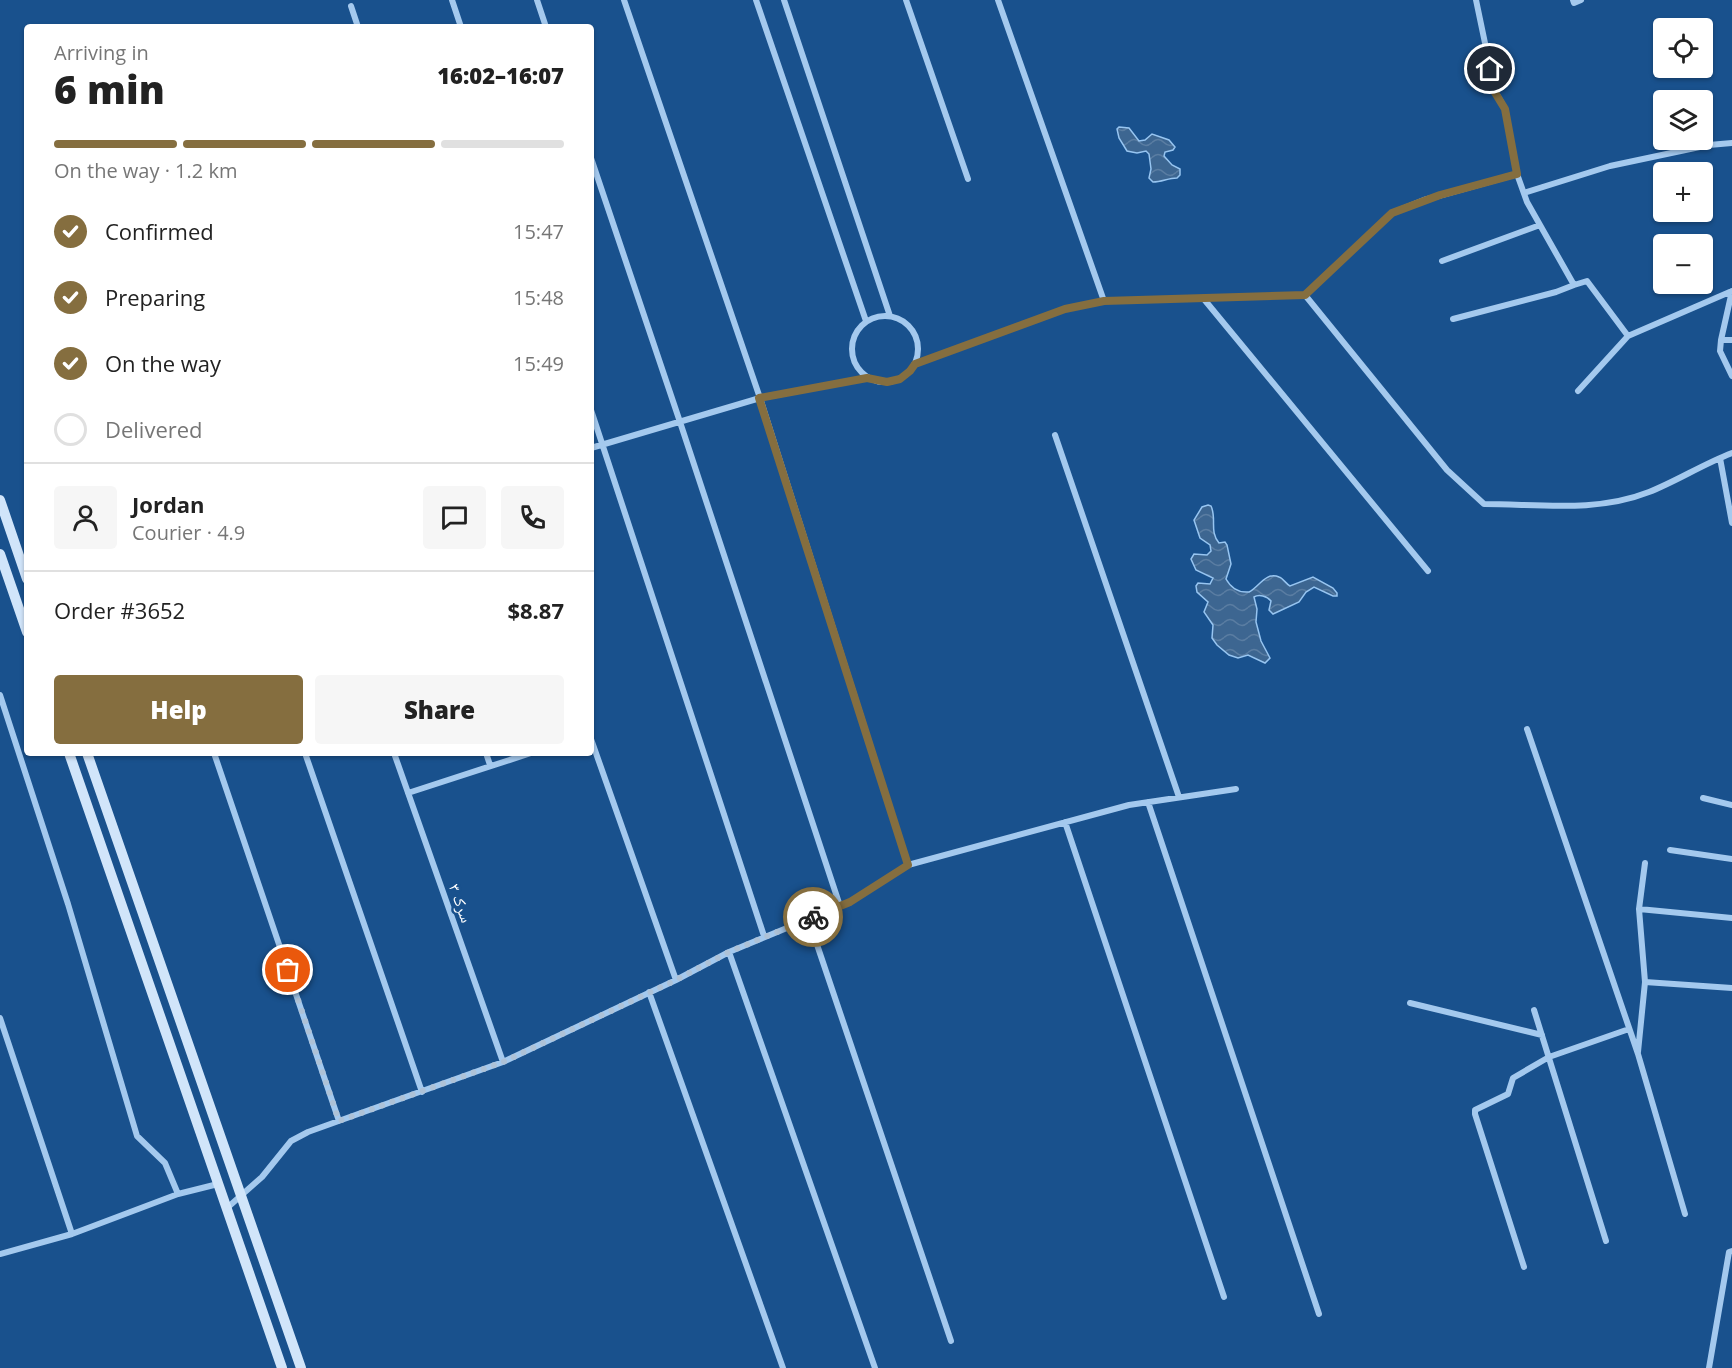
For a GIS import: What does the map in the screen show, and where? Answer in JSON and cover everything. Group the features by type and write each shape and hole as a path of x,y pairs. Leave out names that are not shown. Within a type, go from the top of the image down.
{"main road":[{"path":"0,500 24,570"},
{"path":"0,554 24,623"},
{"path":"70,756 282,1368"},
{"path":"88,756 301,1368"}],"street":[{"path":"452,0 460,24"},
{"path":"537,0 545,24"},
{"path":"624,0 759,398 908,865"},
{"path":"756,0 866,321"},
{"path":"784,0 890,316"},
{"path":"906,0 968,179"},
{"path":"998,0 1104,301"},
{"path":"1476,0 1494,91 1505,109 1517,174 1540,225 1574,285"},
{"path":"1573,0 1574,3 1581,0"},
{"path":"351,6 357,24"},
{"path":"1524,193 1610,166 1709,145 1732,143"},
{"path":"594,167 840,906"},
{"path":"915,364 1065,309 1104,301 1305,295 1392,213 1464,188 1517,174"},
{"path":"1442,261 1540,225"},
{"path":"1452,319 1556,292 1587,281 1628,336"},
{"path":"1578,392 1628,336 1732,290 1720,351 1732,376"},
{"path":"1305,295 1447,470 1484,504 1588,505 1622,500 1648,493 1732,453"},
{"path":"1203,298 1428,571"},
{"path":"594,447 759,398 867,378 887,382 900,379 915,364 919,347 908,323 896,316 883,315 870,318 860,326 853,337 851,350 855,363 867,378"},
{"path":"1721,340 1732,340"},
{"path":"594,418 764,936"},
{"path":"1055,435 1179,797"},
{"path":"1720,458 1732,523"},
{"path":"0,695 64,893 137,1136 165,1163 178,1194"},
{"path":"1527,729 1638,1054 1685,1214"},
{"path":"594,747 676,980"},
{"path":"215,756 339,1121"},
{"path":"306,756 422,1092"},
{"name":"سرک ۳","path":"395,756 503,1062"},
{"path":"487,756 490,765"},
{"path":"408,793 521,756"},
{"path":"227,1208 262,1177 291,1141 308,1132 503,1062 676,980 729,952 850,902 908,865 1129,805 1236,789"},
{"path":"1704,798 1732,805"},
{"path":"1148,802 1319,1314"},
{"path":"1065,822 1224,1297"},
{"path":"1670,850 1732,859"},
{"path":"1638,1054 1646,982 1639,909 1645,863"},
{"path":"1639,909 1732,918"},
{"path":"808,918 951,1341"},
{"path":"729,952 875,1368"},
{"path":"1646,982 1732,988"},
{"path":"649,992 783,1368"},
{"path":"1410,1003 1542,1035"},
{"path":"1534,1010 1606,1241"},
{"path":"0,1018 72,1234"},
{"path":"1524,1267 1475,1114 1478,1107 1508,1094 1513,1078 1549,1057 1629,1029"},
{"path":"0,1254 72,1234 178,1194 219,1184"},
{"path":"1709,1368 1729,1252 1732,1251"}],"water":[{"path":"1119,127 1129,128 1139,141 1145,140 1152,134 1169,140 1175,147 1165,152 1164,156 1172,165 1180,169 1180,175 1177,178 1153,182 1149,178 1151,169 1149,154 1146,151 1137,153 1127,151 1119,138 1117,129"},
{"path":"1208,505 1213,511 1214,534 1219,543 1225,542 1227,545 1231,564 1226,579 1235,589 1249,592 1270,576 1280,578 1290,586 1313,577 1333,588 1337,593 1337,596 1333,596 1314,587 1306,592 1299,602 1273,614 1269,610 1271,601 1269,599 1261,596 1254,597 1257,609 1256,622 1261,641 1270,658 1265,663 1248,655 1238,658 1229,655 1212,638 1213,625 1204,612 1208,602 1197,592 1196,586 1198,583 1210,584 1213,578 1196,570 1191,559 1194,554 1207,555 1211,551 1210,545 1200,538 1194,520 1202,507"}],"way so far":[{"path":"288,970 339,1121 503,1062 676,980 729,952 813,917"}],"route":[{"path":"813,917 850,902 908,865 759,398 867,378 887,382 900,379 915,364 1065,309 1104,301 1305,295 1392,213 1440,195 1517,174 1505,109 1494,91 1490,69"}]}
